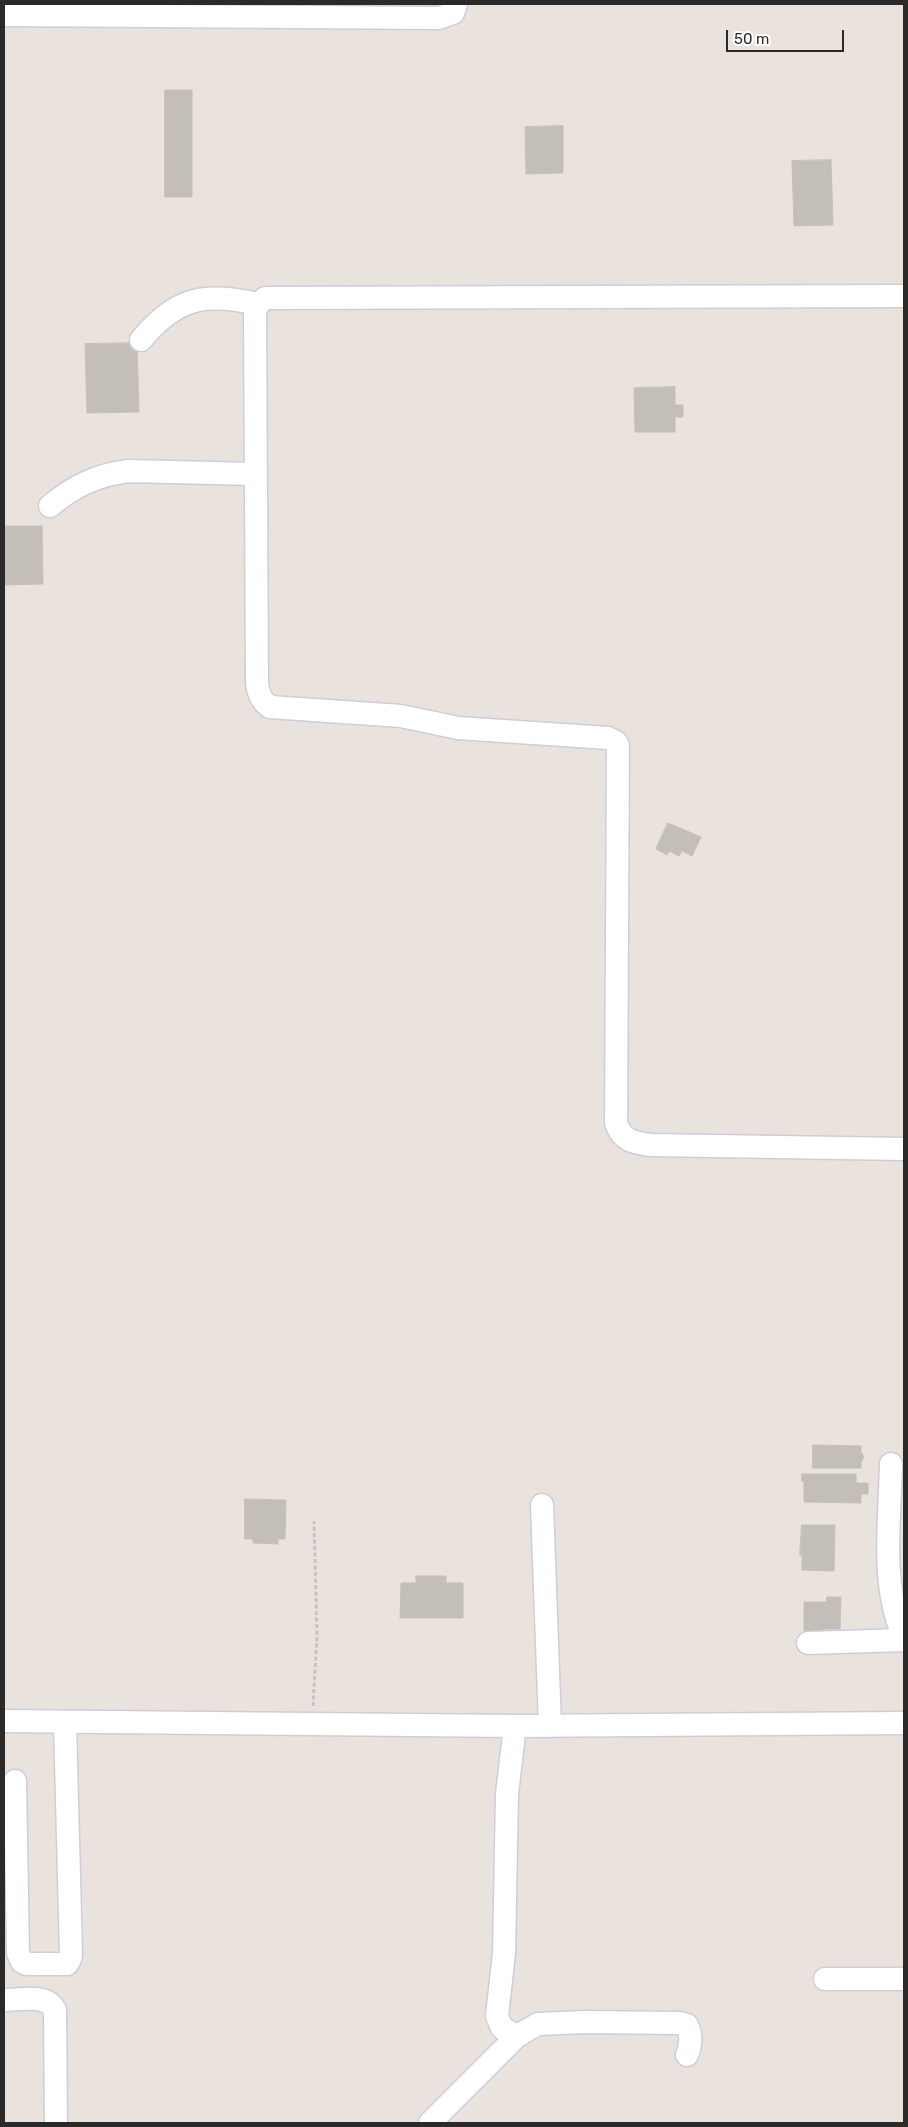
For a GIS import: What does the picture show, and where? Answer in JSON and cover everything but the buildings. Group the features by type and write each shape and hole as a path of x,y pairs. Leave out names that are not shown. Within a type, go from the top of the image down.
{"street":[{"path":"4,15 79,10 439,18 453,13 456,4"},
{"path":"904,296 271,297 262,300 255,312 258,682 260,695 266,704 270,707 401,716 458,728 608,738 616,742 618,748 616,1123 623,1137 634,1143 651,1145 904,1149"},
{"path":"141,340 156,321 176,308 189,303 220,298 258,304"},
{"path":"50,506 64,494 83,483 110,473 128,471 255,474"},
{"path":"808,1643 904,1638 897,1622 891,1580 891,1464"},
{"path":"542,1505 550,1726"},
{"path":"4,1721 514,1726 904,1723"},
{"path":"15,1781 18,1953 22,1962 26,1964 67,1964 71,1955 65,1722"},
{"path":"514,1726 507,1794 504,1954 497,2016 502,2028 517,2036"},
{"path":"825,1979 904,1979"},
{"path":"4,2000 43,1999 52,2005 55,2010 56,2123"},
{"path":"430,2123 517,2036 528,2028 548,2022 680,2023 687,2025 689,2029 691,2041 687,2055"}],"path":[{"path":"311,1724 317,1636 314,1522"}]}
